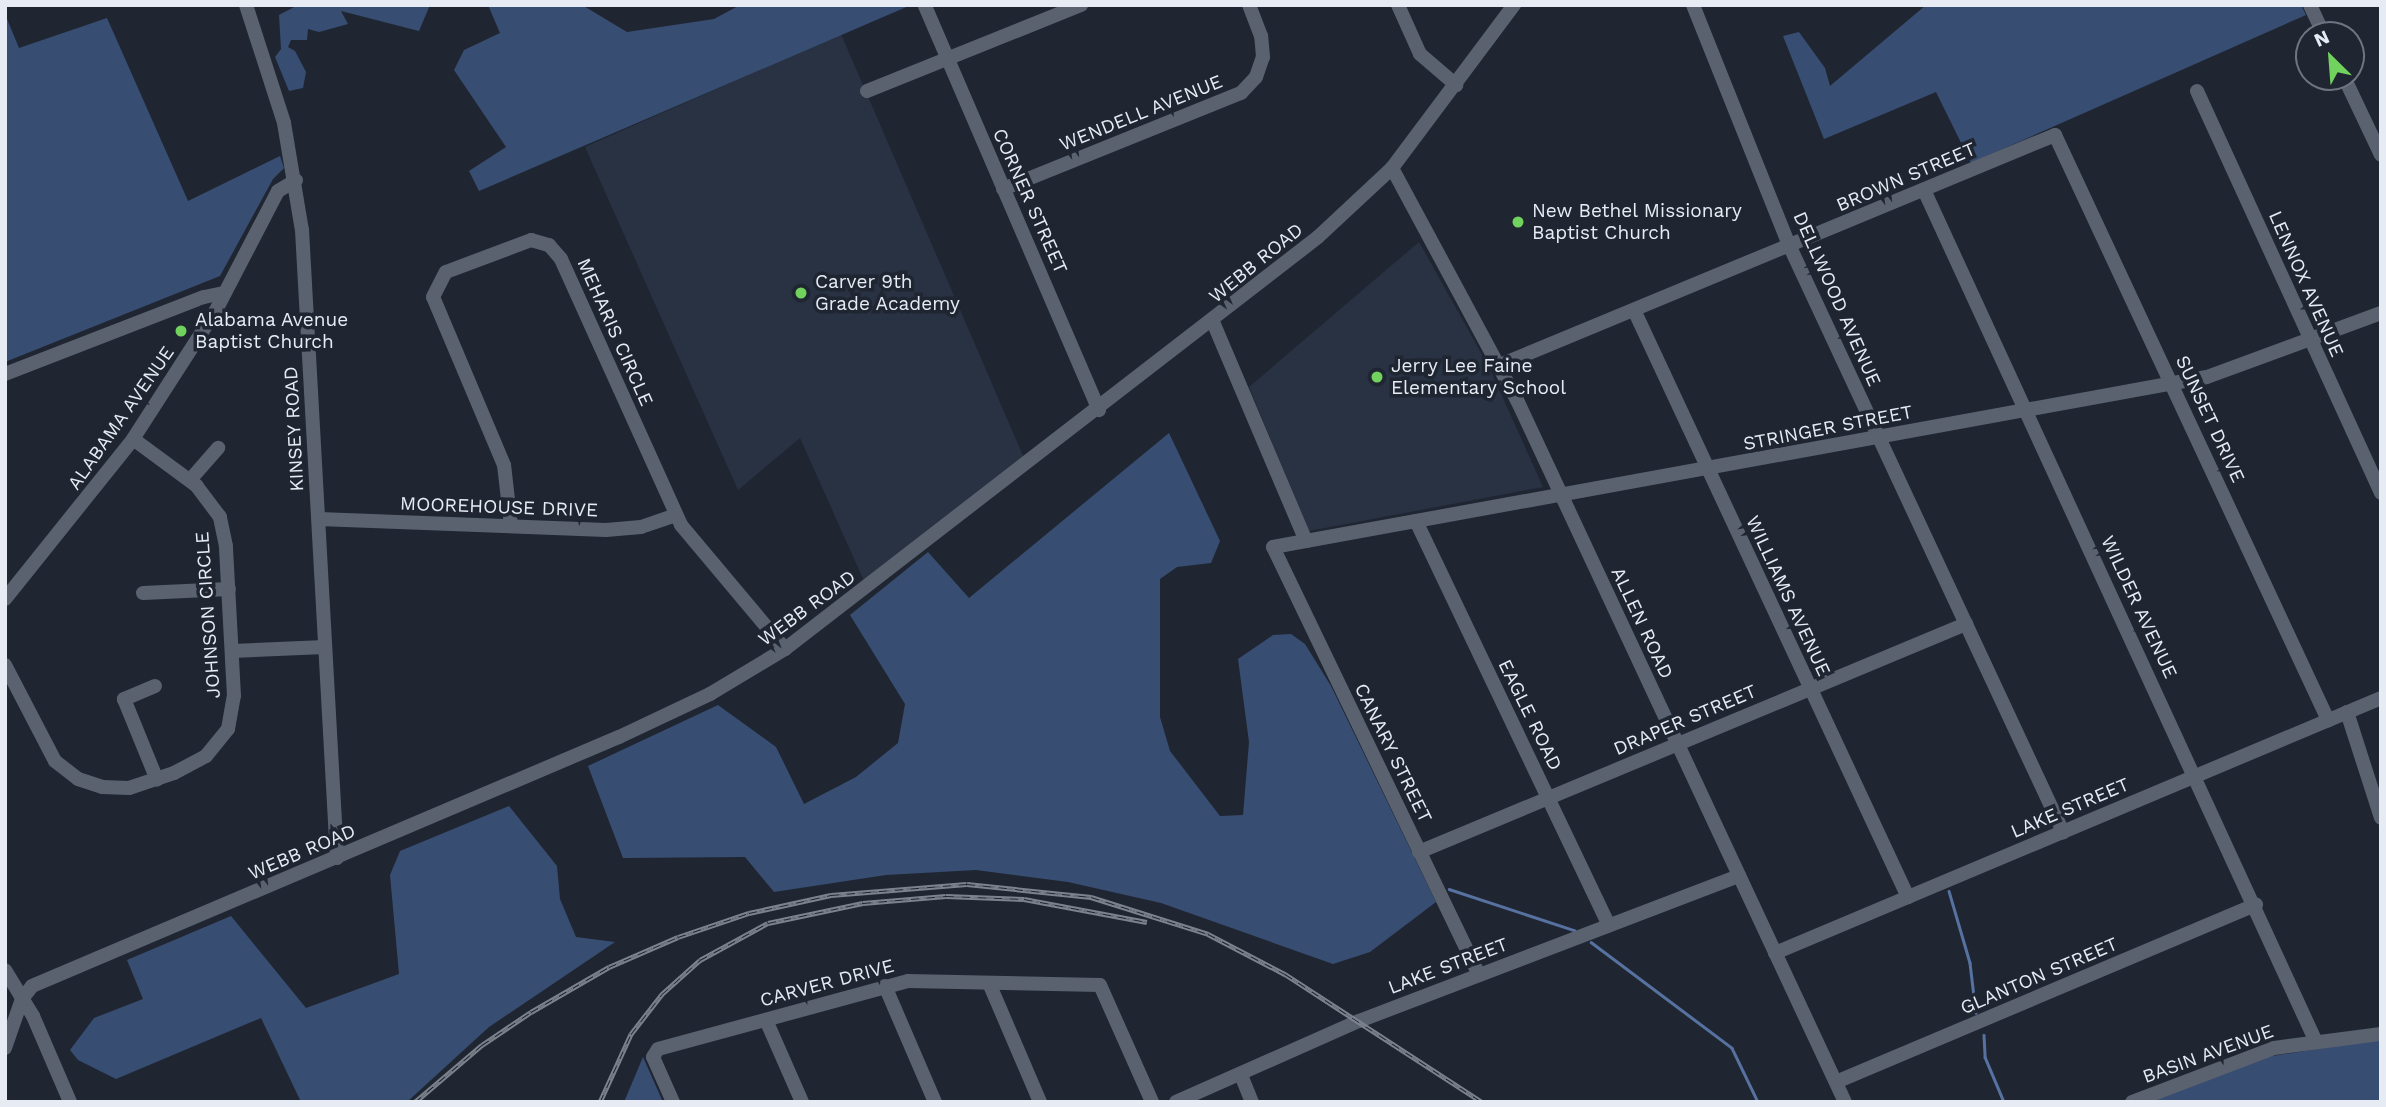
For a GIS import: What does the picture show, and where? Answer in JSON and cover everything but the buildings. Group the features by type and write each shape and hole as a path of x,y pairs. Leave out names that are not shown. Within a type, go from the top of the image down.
{"street":[{"name":"KINSEY ROAD","path":"246,5 273,82 296,180 304,253 337,858"},
{"path":"867,91 1081,5"},
{"name":"WENDELL AVENUE","path":"1003,189 1241,93 1256,77 1263,57 1261,36 1249,5"},
{"path":"1398,5 1420,54 1456,85"},
{"name":"WEBB ROAD","path":"22,999 32,986 670,714 785,649 1099,411 1318,237 1392,168 1514,5"},
{"name":"DELLWOOD AVENUE","path":"1693,5 1790,247 2063,832"},
{"path":"2310,5 2317,21"},
{"name":"CORNER STREET","path":"925,6 1099,411"},
{"name":"LENNOX AVENUE","path":"2197,91 2381,493"},
{"path":"2351,91 2381,155"},
{"name":"BROWN STREET","path":"1500,365 2055,135"},
{"name":"SUNSET DRIVE","path":"2055,135 2328,720"},
{"name":"ALLEN ROAD","path":"1392,168 1500,365 1845,1102"},
{"name":"ALABAMA AVENUE","path":"5,599 133,439 225,293 278,191 296,180"},
{"name":"WILDER AVENUE","path":"1924,191 2256,905 2316,1042"},
{"name":"MEHARIS CIRCLE","path":"511,526 504,465 433,297 446,272 526,240 543,242 561,259 675,515 785,649"},
{"path":"5,374 204,297 225,293"},
{"name":"WILLIAMS AVENUE","path":"1634,310 1908,897"},
{"name":"STRINGER STREET","path":"1273,547 1708,470 2225,373 2381,313"},
{"path":"1213,322 1306,541"},
{"name":"JOHNSON CIRCLE","path":"5,665 46,748 65,770 89,783 116,789 157,780 193,764 223,738 233,708 229,589 220,517 190,480 133,439"},
{"path":"190,480 218,449"},
{"name":"MOOREHOUSE DRIVE","path":"318,519 625,529 675,515"},
{"name":"EAGLE ROAD","path":"1416,521 1609,925"},
{"name":"CANARY STREET","path":"1273,547 1479,975"},
{"path":"144,593 229,589"},
{"name":"DRAPER STREET","path":"1419,852 1966,624"},
{"path":"232,651 325,647"},
{"path":"155,686 124,699 157,780"},
{"name":"LAKE STREET","path":"1775,953 2381,698"},
{"path":"2347,712 2381,818"},
{"name":"LAKE STREET","path":"1176,1102 1241,1076 1359,1021 1739,876"},
{"name":"GLANTON STREET","path":"1836,1082 2256,905"},
{"path":"5,970 22,999 70,1102"},
{"name":"CARVER DRIVE","path":"673,1102 654,1054 908,981 1100,985 1152,1102"},
{"path":"989,983 1040,1102"},
{"path":"885,986 935,1102"},
{"path":"5,1048 22,999"},
{"path":"766,1020 802,1102"},
{"name":"BASIN AVENUE","path":"2132,1102 2258,1054 2316,1042 2381,1034"},
{"path":"1241,1076 1252,1102"}],"shaded area":[{"path":"298,5 430,5 419,31 341,11 348,24 319,32 308,29 307,40 291,40 288,47 295,51 306,72 303,88 289,91 275,57 281,49 279,15"},
{"path":"488,5 582,5 627,32 714,19 740,5 911,5 479,191 469,171 506,147 454,70 464,50 500,33"},
{"path":"1926,5 2301,5 2306,15 1971,163 1936,92 1824,139 1783,36 1799,32 1825,68 1830,86"},
{"path":"5,14 19,48 107,18 188,201 280,156 284,168 273,179 220,276 5,362"},
{"name":"Carver 9th Grade Academy","path":"841,34 1024,458 864,581 800,438 738,490 585,147"},
{"name":"Jerry Lee Faine Elementary School","path":"1419,242 1489,367 1543,487 1309,531 1249,387"},
{"path":"1169,433 1220,541 1211,563 1177,567 1160,579 1160,717 1170,751 1220,816 1243,815 1249,742 1238,659 1273,635 1291,634 1305,644 1331,686 1436,902 1370,952 1333,964 1161,903 1068,882 976,870 886,875 774,892 745,857 623,858 588,766 718,705 776,747 804,804 856,777 898,743 905,704 850,615 928,552 969,598"},
{"path":"509,806 557,866 560,899 576,937 615,942 489,1027 407,1102 301,1102 261,1018 116,1079 78,1060 70,1050 94,1018 143,999 127,960 231,916 306,1008 399,974 390,875 400,851"},
{"path":"2381,1039 2381,1102 2139,1102 2260,1058"},
{"path":"643,1057 663,1102 624,1102"}],"waterway":[{"path":"1449,889 1574,930"},
{"path":"1949,891 1970,963 1976,1013"},
{"path":"1591,942 1732,1048 1758,1102"},
{"path":"1984,1035 1985,1057 2004,1102"}],"railway":[{"path":"415,1102 482,1045 531,1012 609,967 678,937 749,913 831,895 967,884 1091,897 1208,934 1285,974 1482,1102"},
{"path":"600,1102 631,1034 662,994 700,960 768,923 863,903 946,896 1024,899 1147,922"}],"place":[{"name":"New Bethel Missionary Baptist Church","path":"1518,222"},
{"name":"Carver 9th Grade Academy","path":"801,293"},
{"name":"Alabama Avenue Baptist Church","path":"181,331"},
{"name":"Jerry Lee Faine Elementary School","path":"1377,377"}]}
